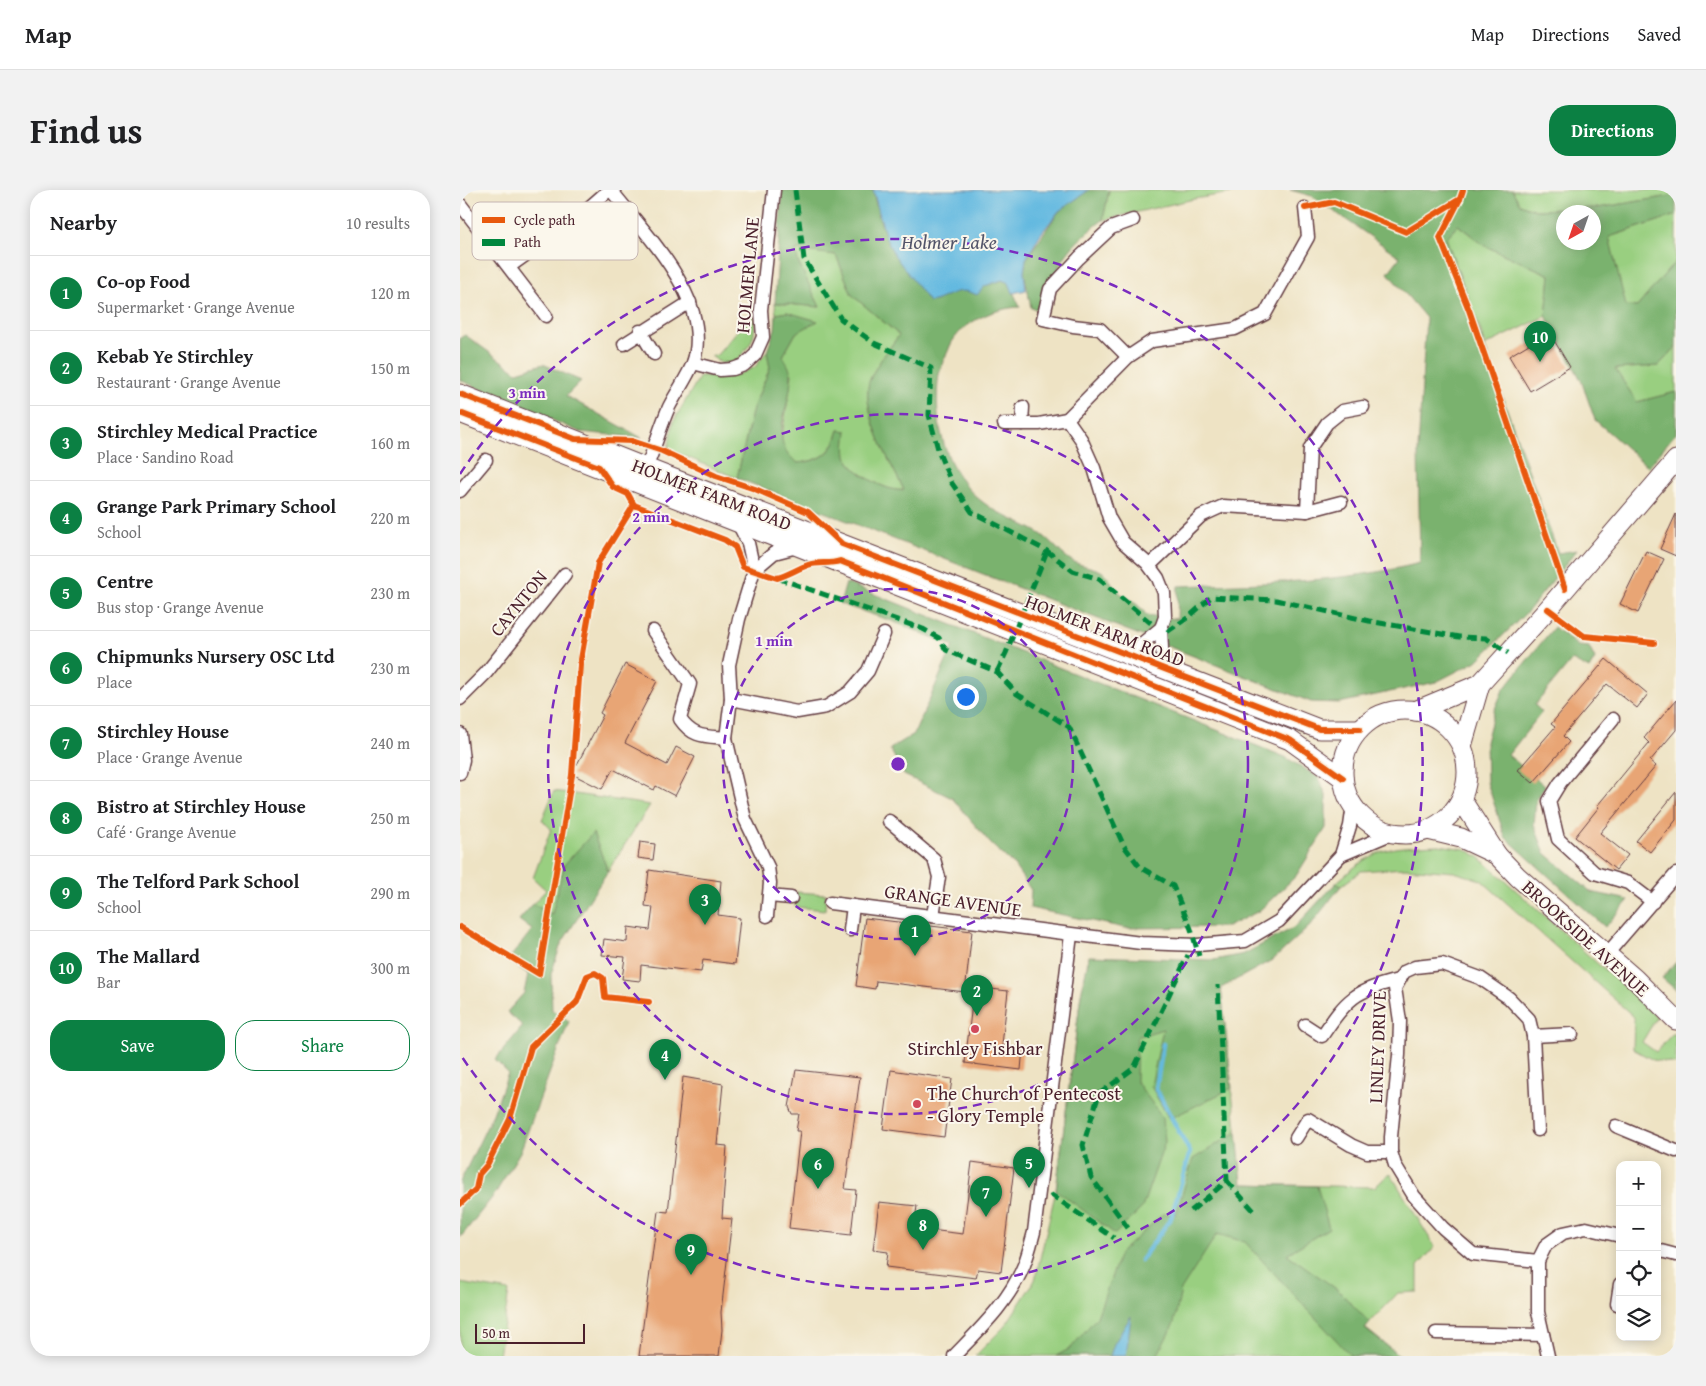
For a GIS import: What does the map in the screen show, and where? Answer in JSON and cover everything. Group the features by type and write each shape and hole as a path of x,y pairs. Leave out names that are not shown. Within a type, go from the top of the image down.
{"street":[{"path":"596,202 610,190 619,202"},
{"name":"HOLMER LANE","path":"692,363 720,370 733,369 744,365 755,355 763,337 761,310 774,190"},
{"path":"460,204 472,219"},
{"path":"1004,424 1067,419 1128,357 1152,341 1235,329 1265,314 1308,237 1305,208"},
{"path":"1128,357 1100,328 1073,326 1043,318 1050,290 1111,228 1133,220"},
{"path":"638,226 671,268 690,302 696,321 692,363 668,409 646,468"},
{"path":"504,260 546,316"},
{"path":"509,267 519,260"},
{"path":"624,344 640,331 690,302"},
{"path":"640,331 654,354"},
{"name":"HOLMER FARM ROAD","path":"460,394 1319,729 1360,729"},
{"path":"1022,424 1023,407"},
{"path":"1307,510 1310,448 1327,423 1342,411 1363,407"},
{"name":"HOLMER FARM ROAD","path":"460,412 804,546 1290,740 1343,778"},
{"path":"1067,419 1081,439 1094,468 1109,518 1123,542 1150,565 1164,593 1165,617 1161,628 1163,669"},
{"path":"460,491 464,476 486,460"},
{"path":"1480,684 1462,746 1467,773 1461,799 1444,820 1428,830 1406,834 1393,833 1377,828 1363,818 1346,792 1343,778 1344,760 1350,743 1360,729 1376,717 1388,713 1415,710 1480,684 1548,609 1676,460"},
{"path":"1150,565 1201,516 1223,506 1307,510 1341,502"},
{"path":"736,520 748,543 754,570 729,665 731,699 726,738 745,819 768,867 769,896 767,916"},
{"path":"754,570 774,553 784,548 804,546"},
{"name":"CAYNTON","path":"460,699 486,673 565,574"},
{"path":"1128,655 1161,628"},
{"path":"652,631 690,684 680,719 688,730 698,735 726,738"},
{"path":"731,699 797,712 826,707 850,692 868,671 884,634"},
{"path":"1415,710 1434,717 1445,725 1462,746"},
{"path":"1613,719 1560,783 1549,801 1558,839 1595,873 1628,883 1653,902"},
{"path":"460,734 463,760 460,773"},
{"name":"BROOKSIDE AVENUE","path":"1461,799 1498,855 1518,876 1607,954 1676,1020"},
{"name":"GRANGE AVENUE","path":"830,903 1141,944 1197,945 1245,941 1279,921 1340,855 1350,826 1353,805"},
{"path":"889,821 934,860 939,877 933,916"},
{"name":"BROOKSIDE AVENUE","path":"1428,830 1461,838 1498,855"},
{"name":"GRANGE AVENUE","path":"1340,855 1393,833"},
{"path":"1607,954 1676,874"},
{"path":"769,896 791,898"},
{"path":"850,930 853,906"},
{"path":"954,1356 993,1315 1009,1293 1024,1266 1034,1232 1072,935"},
{"name":"LINLEY DRIVE","path":"1538,1130 1533,1036 1530,1019 1509,998 1480,978 1442,964 1415,967 1404,972 1398,980 1396,988 1400,1021 1391,1152 1395,1165 1414,1196 1443,1228 1473,1254 1538,1260"},
{"path":"1305,1025 1322,1036 1337,1013 1357,994 1374,985 1398,980"},
{"path":"1533,1036 1572,1034"},
{"path":"1296,1138 1308,1119 1351,1145 1367,1152 1391,1152"},
{"path":"1616,1126 1676,1150"},
{"path":"1548,1356 1538,1312 1538,1260 1546,1244 1563,1232 1586,1228 1616,1235"},
{"path":"1661,1251 1676,1255"},
{"path":"1436,1333 1543,1335"}],"green space":[{"path":"782,190 873,190 881,224 894,251 922,292 936,301 945,295 955,292 966,291 977,294 985,286 1002,280 1009,283 1020,307 990,313 970,323 955,337 940,370 937,391 940,427 944,445 951,462 971,491 984,503 1041,534 1073,561 1101,571 1121,594 1140,607 1146,615 1177,619 1178,586 1300,581 1361,575 1420,563 1418,450 1426,318 1388,273 1400,257 1312,196 1290,190 1512,190 1520,204 1535,210 1556,209 1556,250 1601,250 1601,208 1676,195 1676,215 1609,237 1626,306 1637,307 1676,261 1676,347 1658,366 1615,369 1637,402 1676,392 1676,433 1648,467 1595,420 1581,380 1546,316 1550,275 1485,246 1458,225 1446,238 1558,553 1577,550 1529,610 1477,661 1436,682 1339,703 1311,702 737,478 753,408 770,368 767,351 775,329 776,314 787,312 818,321 796,333 783,356 789,366 791,375 790,389 782,424 783,445 789,455 798,463 820,458 830,450 839,430 847,431 846,455 853,467 882,486 890,489 904,490 877,434 868,403 868,389 871,377 899,335 852,295 836,255 796,250 798,262 820,307 775,303"},
{"path":"1089,190 1109,190 1103,220 1080,239 1064,259 1053,282 1047,311 1031,308 1024,272 1026,259 1059,211"},
{"path":"1109,190 1250,190 1194,199 1103,220"},
{"path":"1512,190 1676,190 1676,195 1601,208 1601,205 1556,205 1556,209 1535,210 1520,204"},
{"path":"1676,215 1676,261 1637,307 1625,306 1609,237"},
{"path":"1458,225 1485,246 1550,275 1546,316 1486,345 1446,238"},
{"path":"796,250 836,255 852,295 899,335 871,377 868,389 868,403 877,434 904,490 890,489 882,486 853,467 846,455 846,431 839,430 833,445 820,458 798,463 786,456 781,442 792,375 783,356 796,333 788,312 776,314 775,303 820,307 797,262"},
{"path":"753,312 754,335 749,346 734,364 721,363 711,356 717,355"},
{"path":"465,335 517,372 543,364 581,381 566,396 642,438 580,432 460,380 460,338"},
{"path":"1676,347 1676,392 1637,402 1614,369 1658,366"},
{"path":"767,351 770,368 753,408 737,478 668,449 673,422 700,376 737,375 755,367"},
{"path":"846,583 1285,757 1318,777 1326,795 1326,828 1296,876 1259,911 1227,927 1125,928 1030,908 1031,890 1013,864 991,844 952,798 904,775 890,749 914,734 953,646 892,621 840,604"},
{"path":"1554,627 1578,646 1589,647 1595,659 1589,669 1572,660 1535,705 1542,712 1508,755 1545,786 1536,801 1534,825 1545,853 1591,892 1629,900 1605,927 1505,837 1487,782 1486,742 1494,711 1503,690"},
{"path":"554,791 650,805 608,871 593,834 565,865 552,914 533,904 546,890 533,878 551,829 542,820"},
{"path":"593,833 608,871 561,944 551,974 552,1010 569,1021 520,1152 495,1194 460,1238 460,1182 493,1114 508,1073 495,1060 523,1026 507,1012 524,993 528,974 508,960 532,930 519,920 533,904 552,914 564,865"},
{"path":"1439,845 1465,849 1479,857 1657,1017 1642,1042 1656,1052 1673,1033 1676,1036 1676,1064 1653,1060 1633,1049 1634,1017 1481,880 1454,872 1405,868 1361,871 1341,886 1336,883 1362,862 1383,851 1394,848"},
{"path":"1336,883 1341,886 1310,926 1274,959 1221,988 1232,1088 1169,1119 1151,1086 1163,1029 1137,1037 1136,1081 1163,1118 1165,1142 1142,1208 1115,1234 1056,1190 1081,994 1089,956 1214,960 1244,954 1295,927"},
{"path":"796,892 826,894 825,910 795,907"},
{"path":"1676,962 1676,990 1662,978"},
{"path":"1221,988 1242,1184 1375,1187 1390,1173 1435,1247 1418,1266 1418,1292 1398,1293 1365,1328 1400,1356 975,1356 1005,1326 1035,1280 1056,1190 1081,994"},
{"path":"1237,1132 1242,1184 1317,1186 1329,1228 1287,1254 1338,1290 1370,1323 1365,1329 1400,1356 1351,1356 1245,1242 1217,1234 1181,1290 1174,1323 1157,1356 1056,1356 1071,1348 1097,1317 1120,1253 1163,1214 1176,1214 1193,1159"},
{"path":"460,1283 509,1291 499,1356 460,1356"}],"water":[{"name":"Holmer Lake","path":"873,190 1089,190 1059,211 1040,235 1026,259 1024,272 1026,290 1013,293 1009,283 1002,280 985,286 977,295 963,291 929,302 895,256 886,239"},
{"path":"1131,1316 1126,1356 1110,1356 1114,1344"}],"building":[{"path":"1549,332 1570,367 1530,391 1509,356"},
{"path":"1676,514 1676,556 1660,549"},
{"path":"1646,551 1664,559 1638,613 1620,604"},
{"path":"1606,659 1648,694 1637,708 1607,684 1563,736 1569,742 1533,783 1518,770 1555,727 1551,724"},
{"path":"625,664 657,681 625,743 667,765 676,747 695,757 675,796 656,786 654,790 613,769 602,789 572,774 603,715 600,713"},
{"path":"1676,700 1676,730 1650,761 1656,766 1600,833 1628,855 1616,870 1575,837 1599,807 1597,806 1649,743 1644,738"},
{"path":"1676,792 1676,820 1650,852 1636,841"},
{"path":"640,842 655,844 653,860 638,858"},
{"path":"649,870 721,881 718,915 740,918 735,964 703,960 701,972 641,965 640,981 622,979 625,957 602,955 604,939 627,942 628,927 650,930 653,907 645,906"},
{"path":"865,918 972,931 965,992 876,981 875,989 856,986"},
{"path":"974,987 1008,991 1002,1045 1023,1048 1021,1070 965,1063"},
{"path":"796,1070 860,1077 845,1189 856,1190 851,1235 789,1228 800,1131 796,1131 799,1114 792,1114 789,1107"},
{"name":"The Church of Pentecost - Glory Temple","path":"891,1070 952,1079 944,1137 883,1129"},
{"path":"683,1077 723,1084 717,1145 727,1146 722,1218 732,1219 721,1312 722,1330 719,1356 639,1356 658,1211 668,1212"},
{"path":"972,1162 1014,1168 1001,1272 978,1269 976,1278 886,1267 888,1252 873,1250 879,1202 917,1206 914,1228 963,1234"}],"waterway":[{"path":"1141,1260 1171,1218 1190,1152 1156,1089 1163,1044"}],"marked path":[{"path":"795,190 804,259 841,319 874,343 931,368 929,415 939,453 951,482 972,512 1047,551 1073,571 1099,579 1152,624"},
{"path":"997,672 1047,551"},
{"path":"777,578 923,629 939,638 946,650 997,672 1017,694 1069,727 1124,846 1140,867 1173,886 1191,929 1199,956"},
{"path":"1167,632 1190,616 1211,597 1276,600 1369,621 1459,637 1486,638 1508,653"},
{"path":"1128,1228 1091,1177 1083,1145 1099,1094 1134,1068 1188,955"},
{"path":"1191,1211 1227,1181 1218,985"},
{"path":"1227,1181 1255,1212"},
{"path":"1050,1194 1114,1238"}],"cycle path":[{"path":"1305,208 1334,202 1406,232 1460,199 1463,190"},
{"path":"1460,199 1440,238 1469,310 1565,589"},
{"path":"460,394 575,439 632,441 662,451 716,476 755,489 808,512 842,544 1319,729 1360,729"},
{"path":"460,413 599,467 613,487 628,494 634,505"},
{"path":"460,927 539,974 572,775 580,665 598,563 634,505 725,540 735,547 743,567 777,578 812,564 840,561 1290,740 1343,778"},
{"path":"1548,609 1584,636 1654,643"},
{"path":"460,1204 476,1189 479,1174 487,1165 510,1119 531,1047 577,1002 587,976 595,973 603,978 605,997 649,1002"}],"place":[{"name":"The Mallard","path":"1540,362"},
{"name":"Stirchley Medical Practice","path":"705,925"},
{"name":"Co-op Food","path":"915,956"},
{"name":"Kebab Ye Stirchley","path":"977,1016"},
{"name":"Stirchley Fishbar","path":"975,1029"},
{"name":"Grange Park Primary School","path":"665,1080"},
{"name":"The Church of Pentecost - Glory Temple","path":"917,1104"},
{"name":"Centre","path":"1029,1188"},
{"name":"Chipmunks Nursery OSC Ltd","path":"818,1189"},
{"name":"Stirchley House","path":"986,1217"},
{"name":"Bistro at Stirchley House","path":"923,1250"},
{"name":"The Telford Park School","path":"691,1275"}]}
